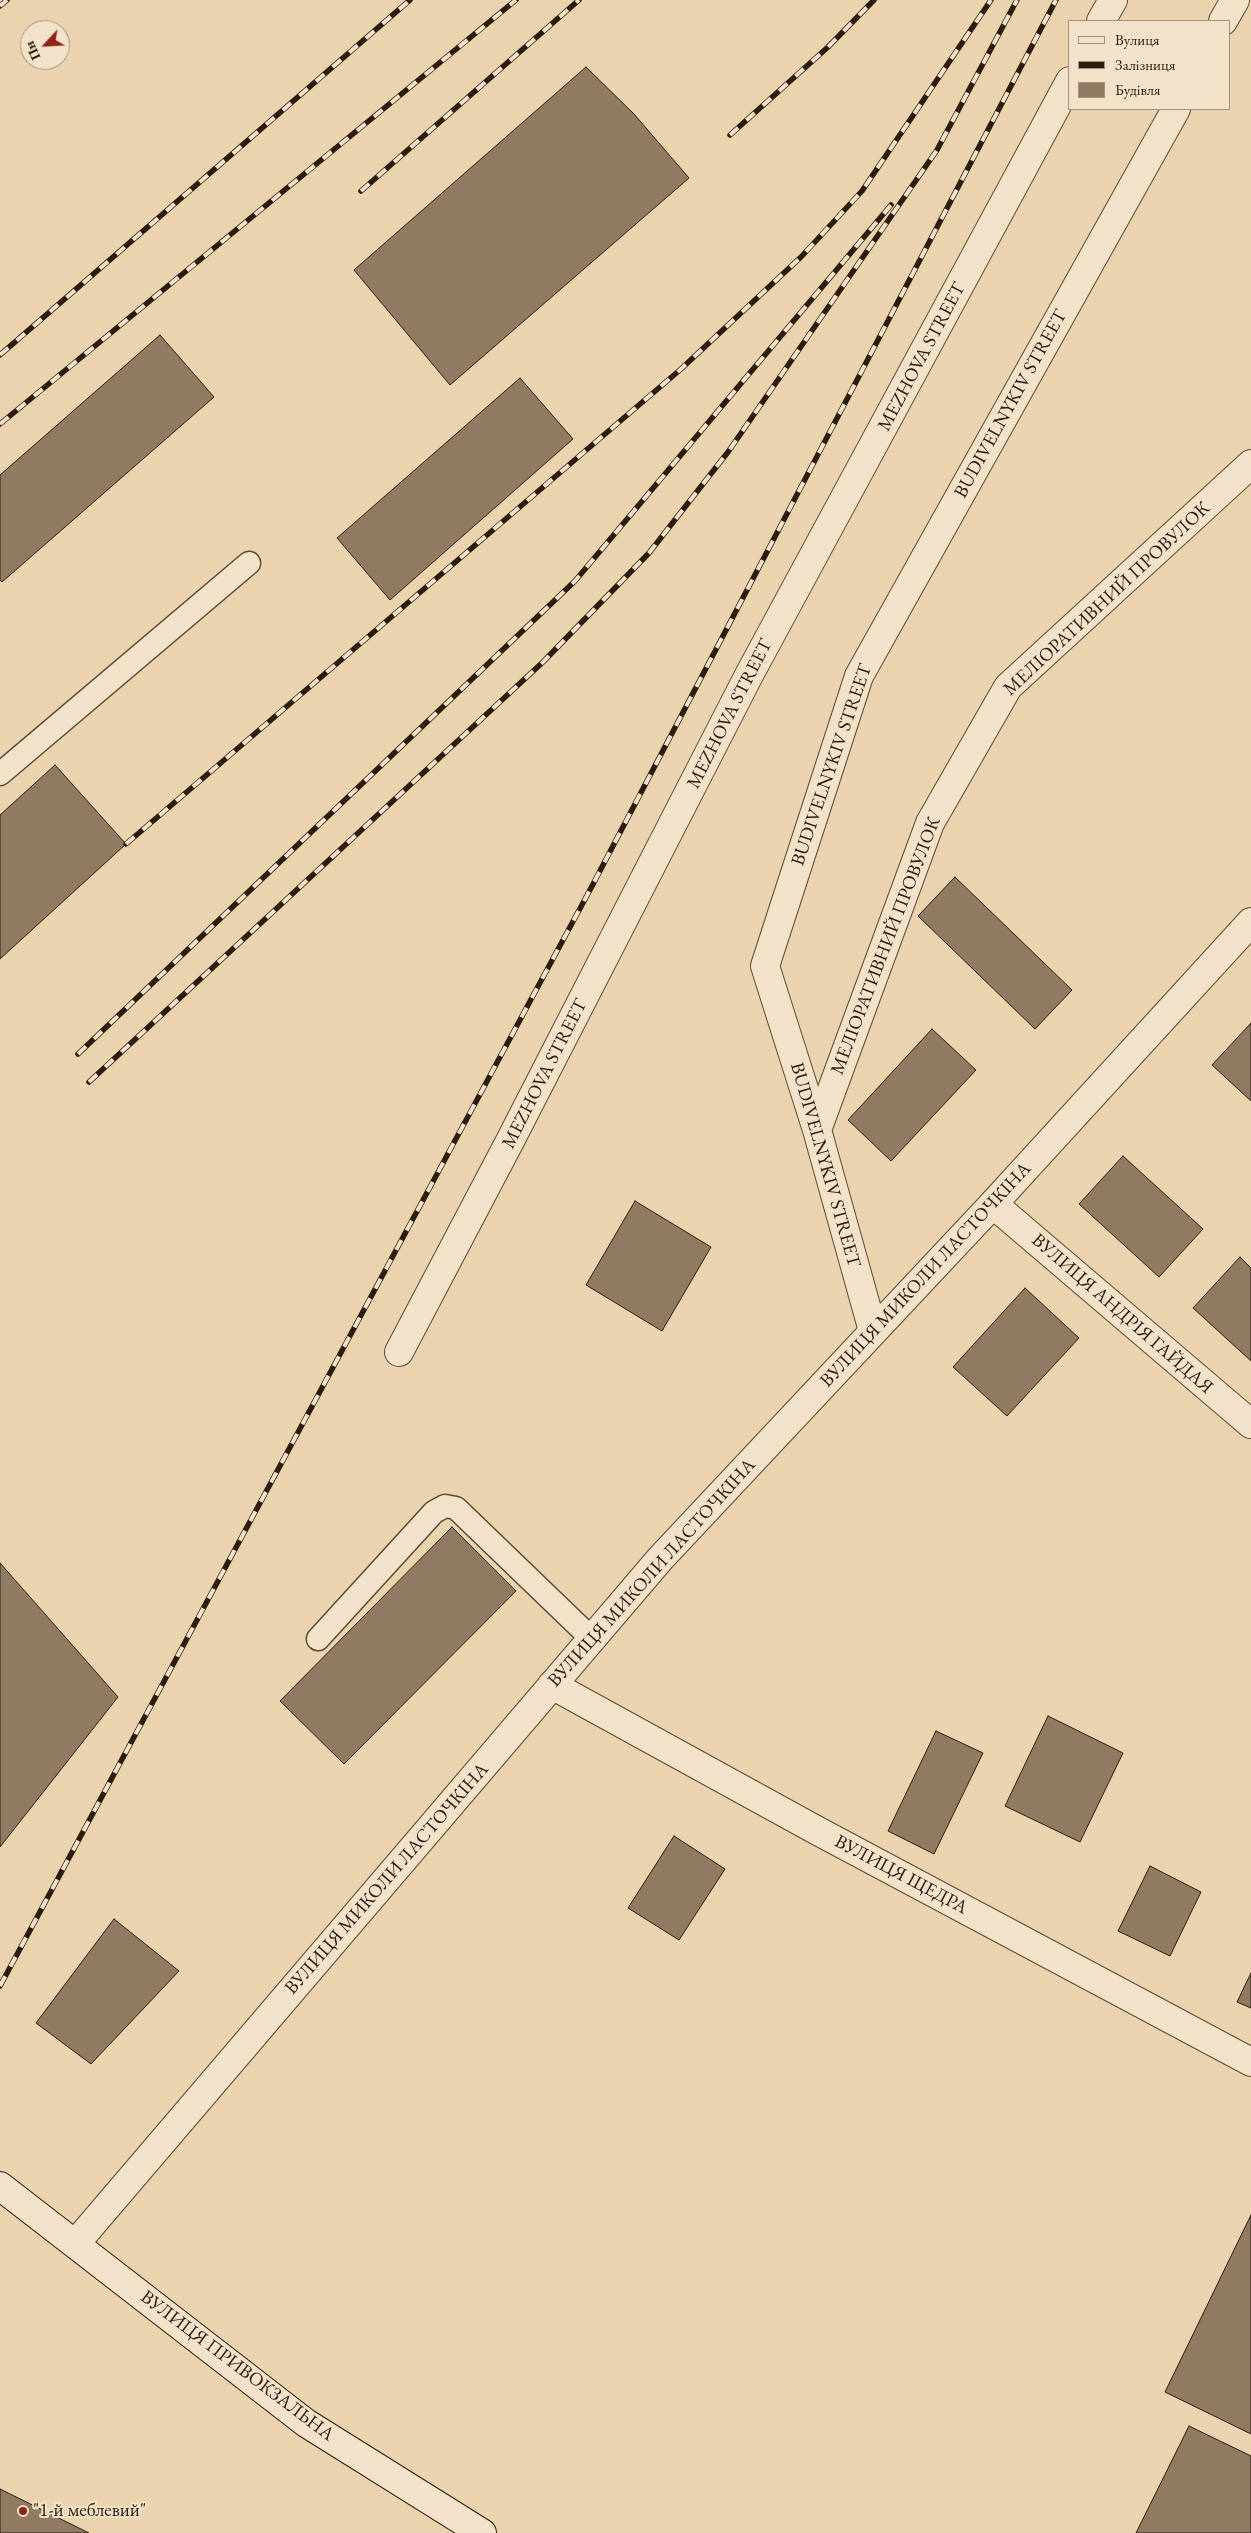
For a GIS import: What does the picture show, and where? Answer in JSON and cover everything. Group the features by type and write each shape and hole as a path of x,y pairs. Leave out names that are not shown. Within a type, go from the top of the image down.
{"street":[{"path":"1103,20 1113,0"},
{"path":"1224,20 1235,0"},
{"name":"MEZHOVA STREET","path":"399,1352 510,1141 749,675 1068,85"},
{"name":"BUDIVELNYKIV STREET","path":"873,1331 817,1130 765,966 858,676 1175,110"},
{"name":"МЕЛІОРАТИВНИЙ ПРОВУЛОК","path":"817,1130 930,823 1008,687 1251,464"},
{"name":"ВУЛИЦЯ МИКОЛИ ЛАСТОЧКІНА","path":"76,2243 660,1559 993,1204 1251,922"},
{"name":"ВУЛИЦЯ АНДРІЯ ГАЙДАЯ","path":"993,1204 1251,1424"},
{"name":"ВУЛИЦЯ ЩЕДРА","path":"552,1685 816,1830 1251,2062"},
{"name":"ВУЛИЦЯ ПРИВОКЗАЛЬНА","path":"0,2186 306,2423 482,2533"}],"lane":[{"path":"0,774 249,564"},
{"path":"318,1639 434,1512 444,1506 456,1508 592,1639"}],"building":[{"path":"586,67 634,114 689,178 450,385 354,270"},
{"path":"160,335 214,397 2,582 0,580 0,475"},
{"path":"520,378 573,439 390,600 337,538"},
{"path":"55,765 126,844 0,959 0,815"},
{"path":"955,877 1072,990 1035,1029 918,916"},
{"path":"1251,1023 1251,1101 1212,1065"},
{"path":"932,1029 976,1070 891,1161 848,1120"},
{"path":"1123,1156 1203,1229 1159,1277 1079,1204"},
{"path":"635,1201 711,1247 662,1331 586,1285"},
{"path":"1240,1257 1251,1268 1251,1361 1193,1308"},
{"path":"1025,1288 1079,1338 1007,1416 953,1367"},
{"path":"452,1527 516,1591 344,1764 280,1701"},
{"path":"0,1563 118,1697 0,1847"},
{"path":"1048,1716 1123,1753 1080,1842 1005,1806"},
{"path":"936,1731 983,1753 934,1854 888,1831"},
{"path":"674,1836 725,1869 679,1940 628,1908"},
{"path":"1150,1866 1201,1892 1170,1956 1118,1931"},
{"path":"114,1919 179,1971 91,2064 36,2023"},
{"path":"1251,1973 1251,2008 1237,2002"},
{"path":"1251,2215 1251,2434 1165,2392"},
{"path":"1189,2426 1251,2456 1251,2533 1136,2533"},
{"name":"\"1-й меблевий\"","path":"0,2489 89,2533 0,2533"}],"railway":[{"path":"0,6 7,0"},
{"path":"0,355 410,0"},
{"path":"0,424 516,0"},
{"path":"361,191 579,0"},
{"path":"730,135 828,47 874,0"},
{"path":"126,844 681,369 801,257 862,191 991,0"},
{"path":"89,1082 543,662 649,553 728,452 937,150 1017,0"},
{"path":"0,1986 591,888 1056,0"},
{"path":"78,1054 575,581 891,205"}],"place":[{"name":"\"1-й меблевий\"","path":"23,2511"}]}
